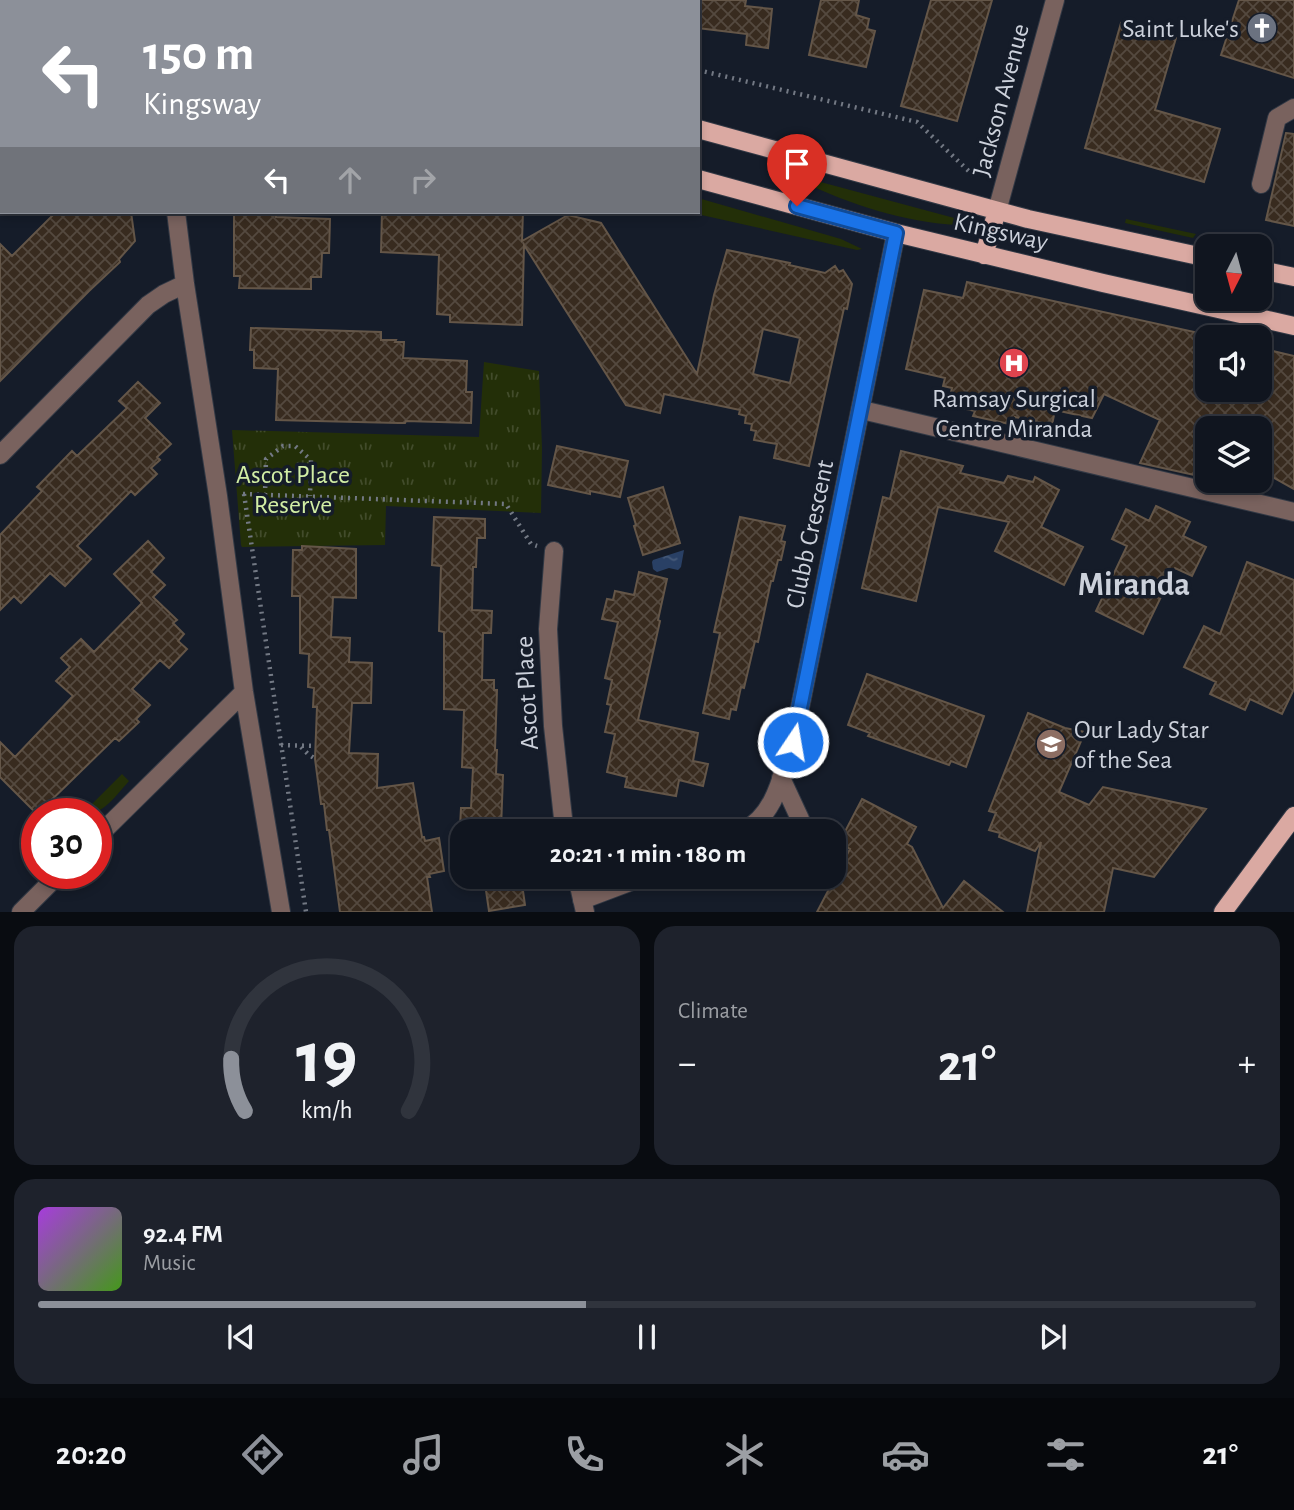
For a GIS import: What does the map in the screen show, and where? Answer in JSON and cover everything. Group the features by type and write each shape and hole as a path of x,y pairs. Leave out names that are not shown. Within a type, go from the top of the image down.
{"main road":[{"name":"Kingsway","path":"700,129 998,211 1195,255"},
{"name":"Kingsway","path":"700,180 985,255 1294,326"},
{"name":"Jackson Avenue","path":"985,255 998,211"},
{"path":"1272,272 1294,277"},
{"path":"1223,912 1294,816"}],"street":[{"name":"Jackson Avenue","path":"998,211 1055,0"},
{"path":"1261,184 1277,118 1294,108"},
{"path":"176,214 244,692 281,912"},
{"name":"Clubb Crescent","path":"759,819 773,801 793,742 896,233"},
{"path":"0,455 148,305 185,284"},
{"path":"862,410 1294,512"},
{"name":"Ascot Place","path":"554,551 548,629 553,726 563,819"},
{"path":"112,822 244,692"},
{"path":"781,778 800,819"},
{"path":"21,912 44,889"},
{"path":"584,906 618,889"}],"path":[{"path":"700,70 917,122 975,177"},
{"path":"265,495 266,459 282,446 295,446 311,460 310,496"},
{"path":"244,494 306,912"},
{"path":"218,496 244,494 506,504 531,544 554,551"},
{"path":"281,745 316,747"},
{"path":"302,746 314,758 314,762"}],"green space":[{"path":"802,177 958,219 957,225 896,216 838,197 800,181"},
{"path":"700,199 841,239 862,249 697,214 700,214"},
{"path":"1126,219 1196,234 1193,238 1125,223"},
{"name":"Ascot Place Reserve","path":"484,362 539,371 541,513 386,506 385,545 242,547 232,430 479,437"},
{"path":"122,774 129,781 112,801 112,798 98,798"}],"water":[{"path":"684,550 678,570 669,568 657,572 653,569 653,560"}],"building":[{"path":"700,0 746,0 745,6 772,9 768,48 746,45 747,34 700,28"},
{"path":"821,0 859,0 856,15 869,19 867,29 875,31 866,67 809,55"},
{"path":"931,0 992,0 957,121 901,106"},
{"name":"Saint Luke's","path":"1239,0 1294,0 1294,78 1221,55"},
{"path":"1121,23 1176,38 1155,110 1220,129 1204,182 1085,148"},
{"path":"1286,133 1294,134 1294,226 1266,220"},
{"path":"54,214 131,214 135,241 119,259 120,262 0,381 0,244 12,256"},
{"path":"234,214 276,214 276,217 330,219 329,253 322,253 321,277 311,277 311,289 239,288 240,276 234,276"},
{"path":"382,214 523,214 522,241 568,215 601,223 697,374 727,250 825,273 835,266 839,272 843,270 852,284 847,309 844,308 809,466 774,458 777,444 754,440 756,431 751,430 752,424 745,423 746,416 739,414 740,410 664,394 660,413 626,405 524,245 522,325 450,322 450,315 437,314 439,255 381,252","holes":["763,329 800,338 790,383 753,374"]},
{"name":"Ramsay Surgical Centre Miranda","path":"967,282 1195,332 1195,402 1272,402 1272,351 1294,356 1294,489 1272,477 1272,416 1195,416 1195,475 1140,463 1160,420 1104,394 1092,418 1055,410 1052,425 1015,417 1014,425 973,416 975,411 948,405 952,388 943,386 945,378 906,369 924,290 963,298"},
{"path":"251,328 381,332 381,340 404,342 403,358 467,361 466,392 472,392 471,423 276,420 278,369 254,368 254,350 250,350"},
{"path":"138,382 160,403 145,418 171,444 157,457 160,460 151,468 157,474 135,495 131,491 77,546 91,559 65,586 50,573 21,603 14,596 0,610 0,535 42,491 37,487 72,451 77,456 127,408 119,401"},
{"path":"557,446 628,461 620,497 548,485"},
{"path":"901,451 963,466 960,473 1004,483 1008,476 1033,482 1035,477 1059,490 1041,527 1083,547 1064,585 995,551 1009,522 938,507 916,601 862,588 883,497 890,499"},
{"path":"663,487 680,543 643,555 628,498"},
{"path":"1156,506 1190,522 1183,536 1206,547 1192,576 1175,568 1143,634 1096,611 1127,546 1112,539 1126,509 1149,521"},
{"path":"434,517 485,519 485,538 477,538 472,610 492,611 491,633 483,633 482,680 494,680 494,690 497,690 495,750 496,774 503,775 501,819 460,819 461,808 471,808 473,768 462,767 464,710 444,709 444,632 439,631 441,566 432,565"},
{"path":"740,517 785,526 781,541 785,542 781,560 778,560 771,581 758,642 755,641 744,688 741,687 736,710 731,709 729,719 703,713 720,633 714,632"},
{"path":"148,541 164,558 151,572 165,585 153,597 177,620 173,623 184,634 178,641 187,649 169,668 160,660 132,689 150,705 136,719 139,722 119,741 115,738 53,798 21,798 0,777 0,742 15,757 73,696 56,681 70,667 61,658 81,639 94,652 142,603 114,574"},
{"path":"302,546 356,549 356,598 333,597 331,637 350,638 349,662 372,663 371,703 352,703 349,753 378,754 377,788 413,783 422,837 425,841 439,838 444,871 429,874 430,877 427,877 432,912 340,912 329,830 324,804 321,804 315,759 317,707 313,707 314,688 308,687 309,654 300,653 300,596 292,596 293,550 302,550"},
{"path":"1247,562 1294,580 1294,689 1282,714 1250,699 1245,710 1210,694 1216,682 1184,667 1204,626 1220,634"},
{"path":"639,572 667,579 638,720 698,733 693,761 708,764 703,786 679,780 676,796 625,787 627,777 607,772 615,734 605,732 611,705 607,704 612,680 605,678 618,622 602,619 607,599 613,600 615,591 634,595"},
{"path":"867,674 984,716 966,767 951,761 949,765 868,736 870,733 848,725"},
{"path":"1028,713 1065,728 1085,732 1059,792 1089,805 1103,787 1206,809 1154,877 1113,868 1104,912 1027,912 1041,842 1035,851 999,837 1000,833 989,830 996,813 989,811"},
{"path":"862,799 916,827 907,844 912,847 943,908 964,881 1003,912 817,912 829,889 846,889 846,857 850,849 846,847 846,830"},
{"path":"486,889 523,889 525,905 489,911"}],"place":[{"name":"Saint Luke's","path":"1262,28"},
{"name":"Ramsay Surgical Centre Miranda","path":"1014,363"},
{"name":"Our Lady Star of the Sea","path":"1051,744"}],"district":[{"name":"Miranda","path":"1134,583"}],"route":[{"path":"793,742 896,233 797,206"}]}
